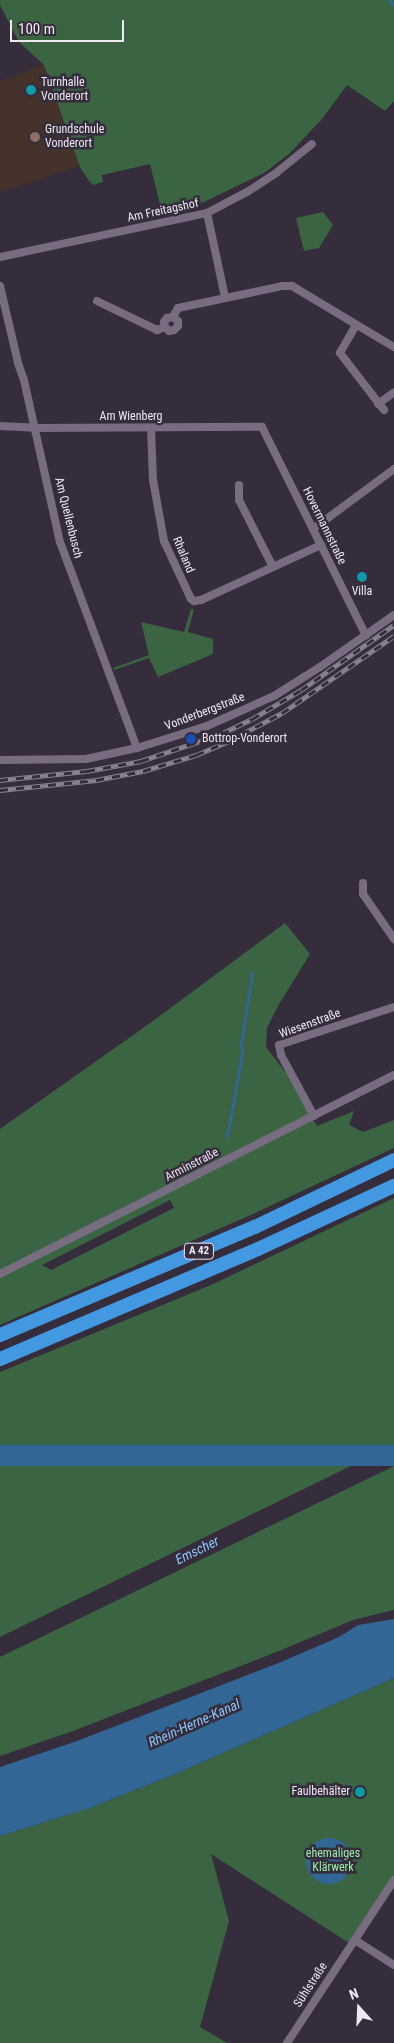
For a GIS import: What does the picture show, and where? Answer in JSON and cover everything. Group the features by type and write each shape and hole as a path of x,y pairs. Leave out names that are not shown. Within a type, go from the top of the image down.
{"highway":[{"name":"A 42","path":"0,1334 255,1227 394,1160"},
{"name":"A 42","path":"0,1359 258,1249 394,1186"}],"street":[{"name":"Am Freitagshof","path":"0,257 207,213 247,192 276,173 312,144"},
{"path":"207,213 226,298"},
{"name":"Am Quellenbusch","path":"0,286 35,428 60,542 137,748"},
{"path":"96,301 157,330 165,327 165,320 173,317 178,308 282,286 292,286 394,347"},
{"path":"356,325 340,353 384,410"},
{"path":"378,404 393,393"},
{"name":"Am Wienberg","path":"0,426 35,428 262,427"},
{"name":"Hovermannstraße","path":"262,427 366,636"},
{"name":"Rhaland","path":"150,428 153,480 164,541 191,599 194,601 201,600 321,545"},
{"path":"313,529 394,469"},
{"path":"239,486 239,500 273,567"},
{"name":"Vonderbergstraße","path":"0,760 86,760 137,748 208,726 274,696 366,636 394,615"},
{"path":"363,883 363,894 394,939"},
{"name":"Wiesenstraße","path":"314,1116 281,1055 279,1045 394,1007"},
{"name":"Arminstraße","path":"0,1274 394,1075"},
{"name":"Sühlstraße","path":"287,2043 394,1880"},
{"path":"355,1940 394,1965"}],"shaded area":[{"name":"Grundschule Vonderort","path":"44,65 80,166 0,192 0,81"}],"green space":[{"path":"0,0 394,0 394,101 385,111 347,85 322,119 289,154 264,173 204,202 162,213 150,164 102,175 103,182 93,185 89,181 80,167 44,65 19,42 0,5"},
{"path":"323,212 333,225 319,248 304,251 296,218"},
{"path":"191,609 194,609 188,632 213,639 213,654 158,677 149,658 114,670 113,668 149,655 141,622 184,632"},
{"path":"285,923 310,954 278,1006 267,1028 266,1047 286,1073 317,1126 354,1111 349,1125 363,1132 394,1120 394,1148 253,1214 0,1325 0,1129 153,1021","holes":["170,1200 174,1208 51,1270 42,1265"]},
{"path":"394,1198 394,1445 0,1637 0,1372 211,1285"},
{"path":"394,1466 394,1610 353,1620 279,1651 73,1731 0,1756 0,1657"},
{"name":"ehemaliges Klärwerk","path":"394,1678 394,1876 349,1943 211,1854 229,1921 200,2027 227,2043 0,2043 0,1836 87,1809 173,1775"}],"water":[{"path":"0,1445 394,1445 394,1466 0,1466"},
{"name":"Rhein-Herne-Kanal","path":"394,1619 394,1678 173,1775 87,1809 0,1836 0,1767 77,1741 281,1662 339,1637 358,1625"},
{"path":"334,1838 346,1844 351,1852 351,1870 346,1878 338,1883 324,1884 312,1878 307,1870 306,1856 312,1844 320,1839"}],"waterway":[{"path":"390,0 394,5"},
{"path":"227,1137 242,1054 241,1046 252,974"}],"railway":[{"path":"0,780 87,771 141,761 221,734 252,719 301,690 394,625"},
{"path":"0,790 96,780 143,771 196,755 227,742 282,713 394,636"}],"place":[{"name":"Turnhalle Vonderort","path":"31,90"},
{"name":"Grundschule Vonderort","path":"35,137"},
{"name":"Villa","path":"362,577"},
{"name":"Bottrop-Vonderort","path":"191,739"},
{"name":"Faulbehälter","path":"360,1792"}],"water label":[{"name":"Emscher","path":"197,1550"}]}
